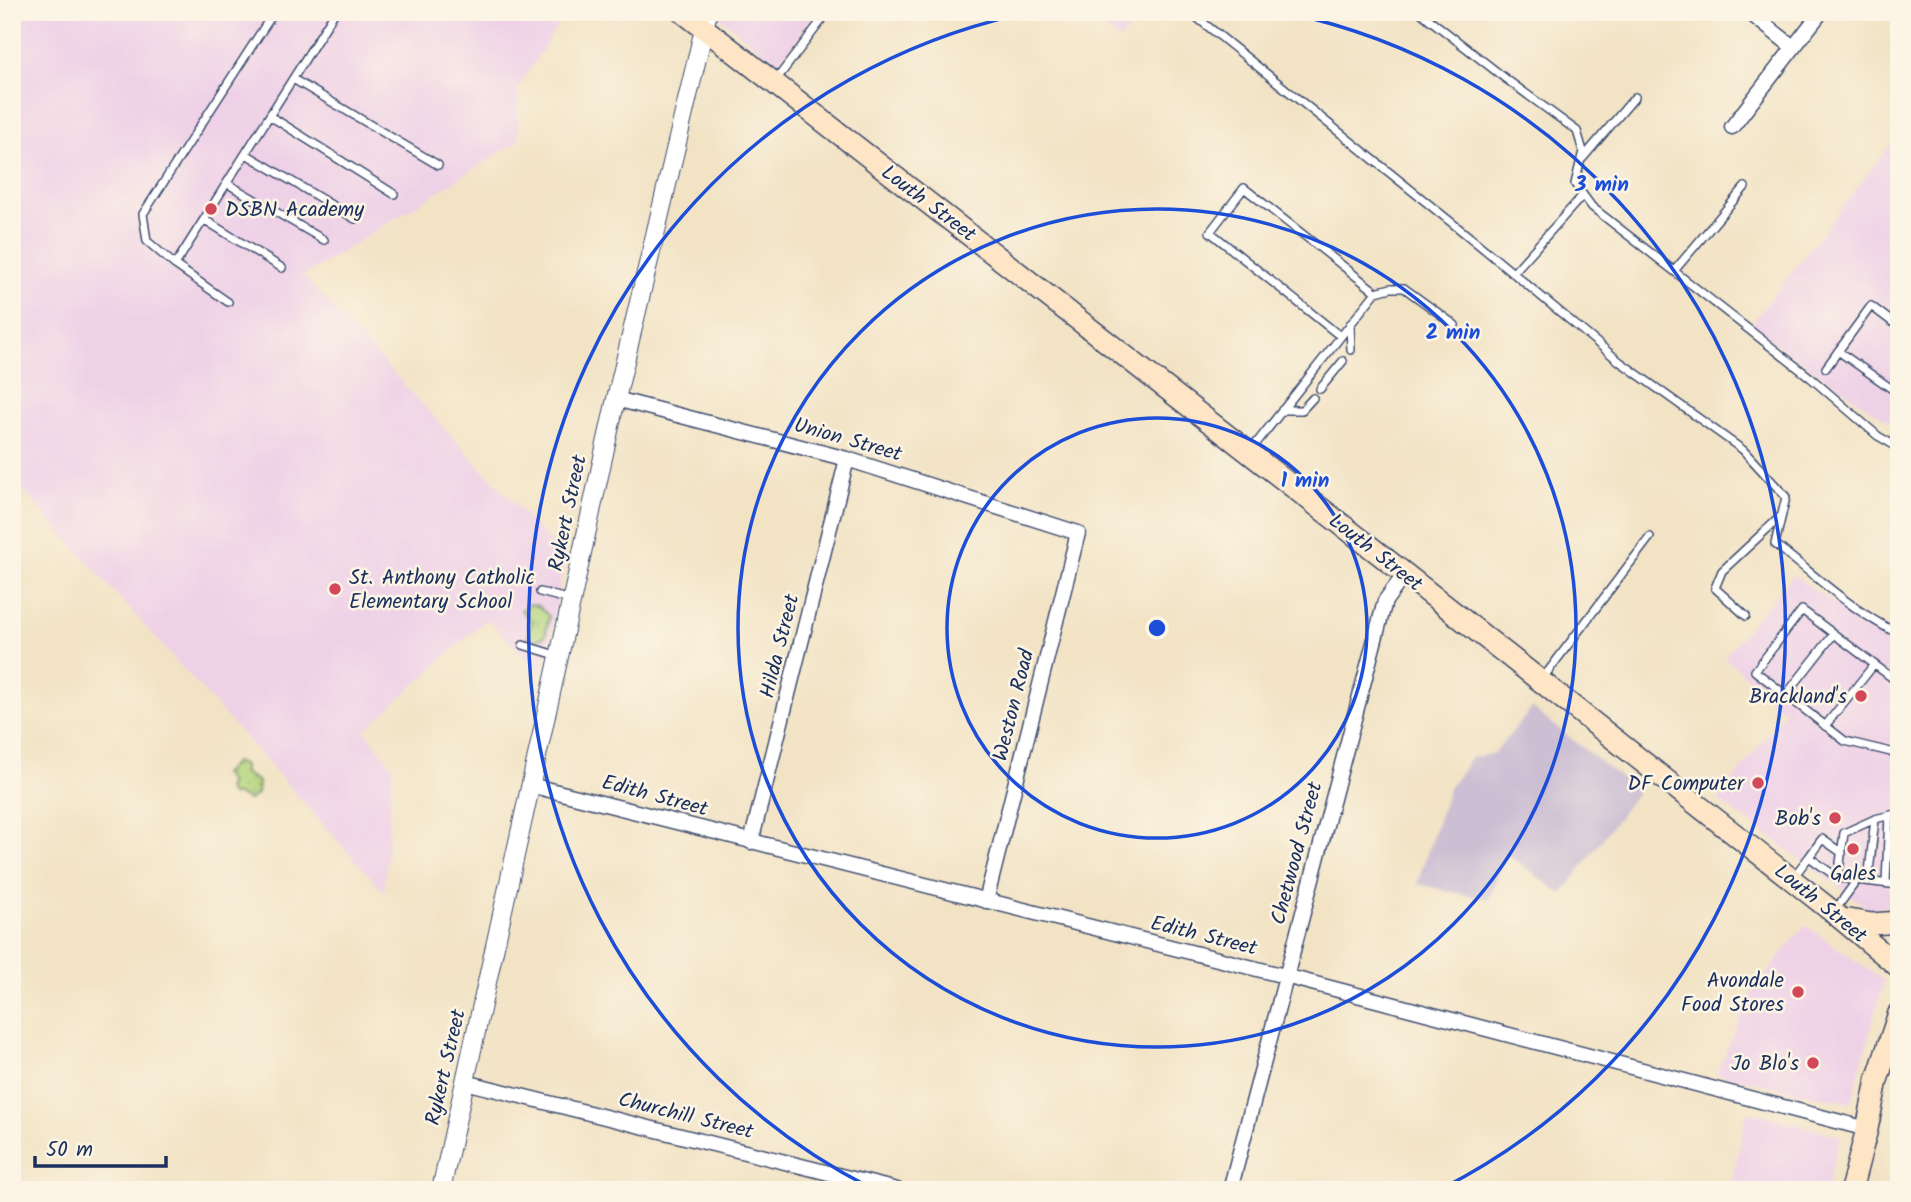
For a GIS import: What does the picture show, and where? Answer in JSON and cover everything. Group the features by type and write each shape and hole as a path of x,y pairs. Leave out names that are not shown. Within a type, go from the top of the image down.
{"main road":[{"name":"Louth Street","path":"683,12 706,21 773,83 1405,574 1899,967"},
{"path":"1837,915 1872,924 1899,922"},
{"path":"1851,1190 1877,1080 1899,1013"},
{"path":"1877,1080 1899,1052"}],"street":[{"path":"1749,12 1793,47"},
{"path":"1732,127 1821,12"},
{"name":"Rykert Street","path":"441,1190 616,399 706,21"},
{"name":"Union Street","path":"616,399 847,459 1066,529"},
{"name":"Hilda Street","path":"751,842 847,459"},
{"name":"Weston Road","path":"986,901 1078,533 1066,529"},
{"name":"Chetwood Street","path":"1230,1190 1385,601 1405,574"},
{"name":"Edith Street","path":"530,785 1285,976 1867,1129"},
{"name":"Churchill Street","path":"465,1082 897,1190"}],"lane":[{"path":"228,302 175,265 147,240 143,214 274,12"},
{"path":"175,265 335,12"},
{"path":"773,83 828,12"},
{"path":"1191,12 1619,360 1743,450 1786,497 1774,544 1836,593 1899,634"},
{"path":"1420,12 1577,131 1583,151 1576,184 1592,207 1811,378 1878,436 1899,449"},
{"path":"293,79 438,165"},
{"path":"1581,160 1635,97"},
{"path":"270,116 394,194"},
{"path":"246,154 355,219"},
{"path":"228,184 324,240"},
{"path":"1674,271 1745,187"},
{"path":"1340,336 1210,232 1244,188 1376,292"},
{"path":"1513,273 1583,195"},
{"path":"205,220 282,268"},
{"path":"1248,453 1376,292 1404,288 1455,324"},
{"path":"1826,368 1871,306 1899,327"},
{"path":"1349,324 1351,350"},
{"path":"1838,351 1899,394"},
{"path":"1320,389 1343,361"},
{"path":"1282,410 1302,410 1313,398"},
{"path":"1746,616 1715,588 1722,571 1782,515"},
{"path":"1540,681 1650,537"},
{"path":"540,592 571,600"},
{"path":"1899,683 1802,610 1755,671 1845,741 1899,754"},
{"path":"1786,695 1833,635"},
{"path":"523,645 559,656"},
{"path":"1825,726 1874,666"},
{"path":"1838,878 1844,833 1875,819 1899,813"},
{"path":"1886,882 1889,816"},
{"path":"1868,881 1875,819"},
{"path":"1791,879 1822,839 1842,853"},
{"path":"1809,857 1838,878 1899,885"},
{"path":"1837,915 1857,880"}],"shaded area":[{"path":"12,12 566,12 518,88 518,141 303,276 565,558 543,675 487,619 365,730 393,767 384,892 12,478"},
{"path":"720,12 818,12 777,64 719,16"},
{"path":"1085,12 1141,12 1120,40"},
{"path":"1891,144 1899,150 1899,429 1750,326"},
{"path":"1793,575 1899,647 1899,771 1889,905 1871,910 1718,800 1785,711 1724,657"},
{"path":"1532,708 1638,791 1562,894 1506,854 1489,900 1417,884 1448,790 1471,757 1494,754"},
{"path":"1805,925 1884,981 1851,1103 1716,1074 1753,991"},
{"path":"1747,1111 1840,1136 1826,1190 1730,1190"}],"green space":[{"path":"529,604 538,606 549,616 545,636 535,640 528,637 532,621 521,610"},
{"path":"235,762 244,766 244,773 258,782 257,794 249,800 231,795 227,789 230,783 223,774"}],"place":[{"name":"DSBN Academy","path":"211,209"},
{"name":"St. Anthony Catholic Elementary School","path":"335,589"},
{"name":"Brackland's","path":"1861,696"},
{"name":"DF Computer","path":"1758,783"},
{"name":"Bob's","path":"1835,818"},
{"name":"Gales","path":"1853,849"},
{"name":"Avondale Food Stores","path":"1798,992"},
{"name":"Jo Blo's","path":"1813,1063"}]}
